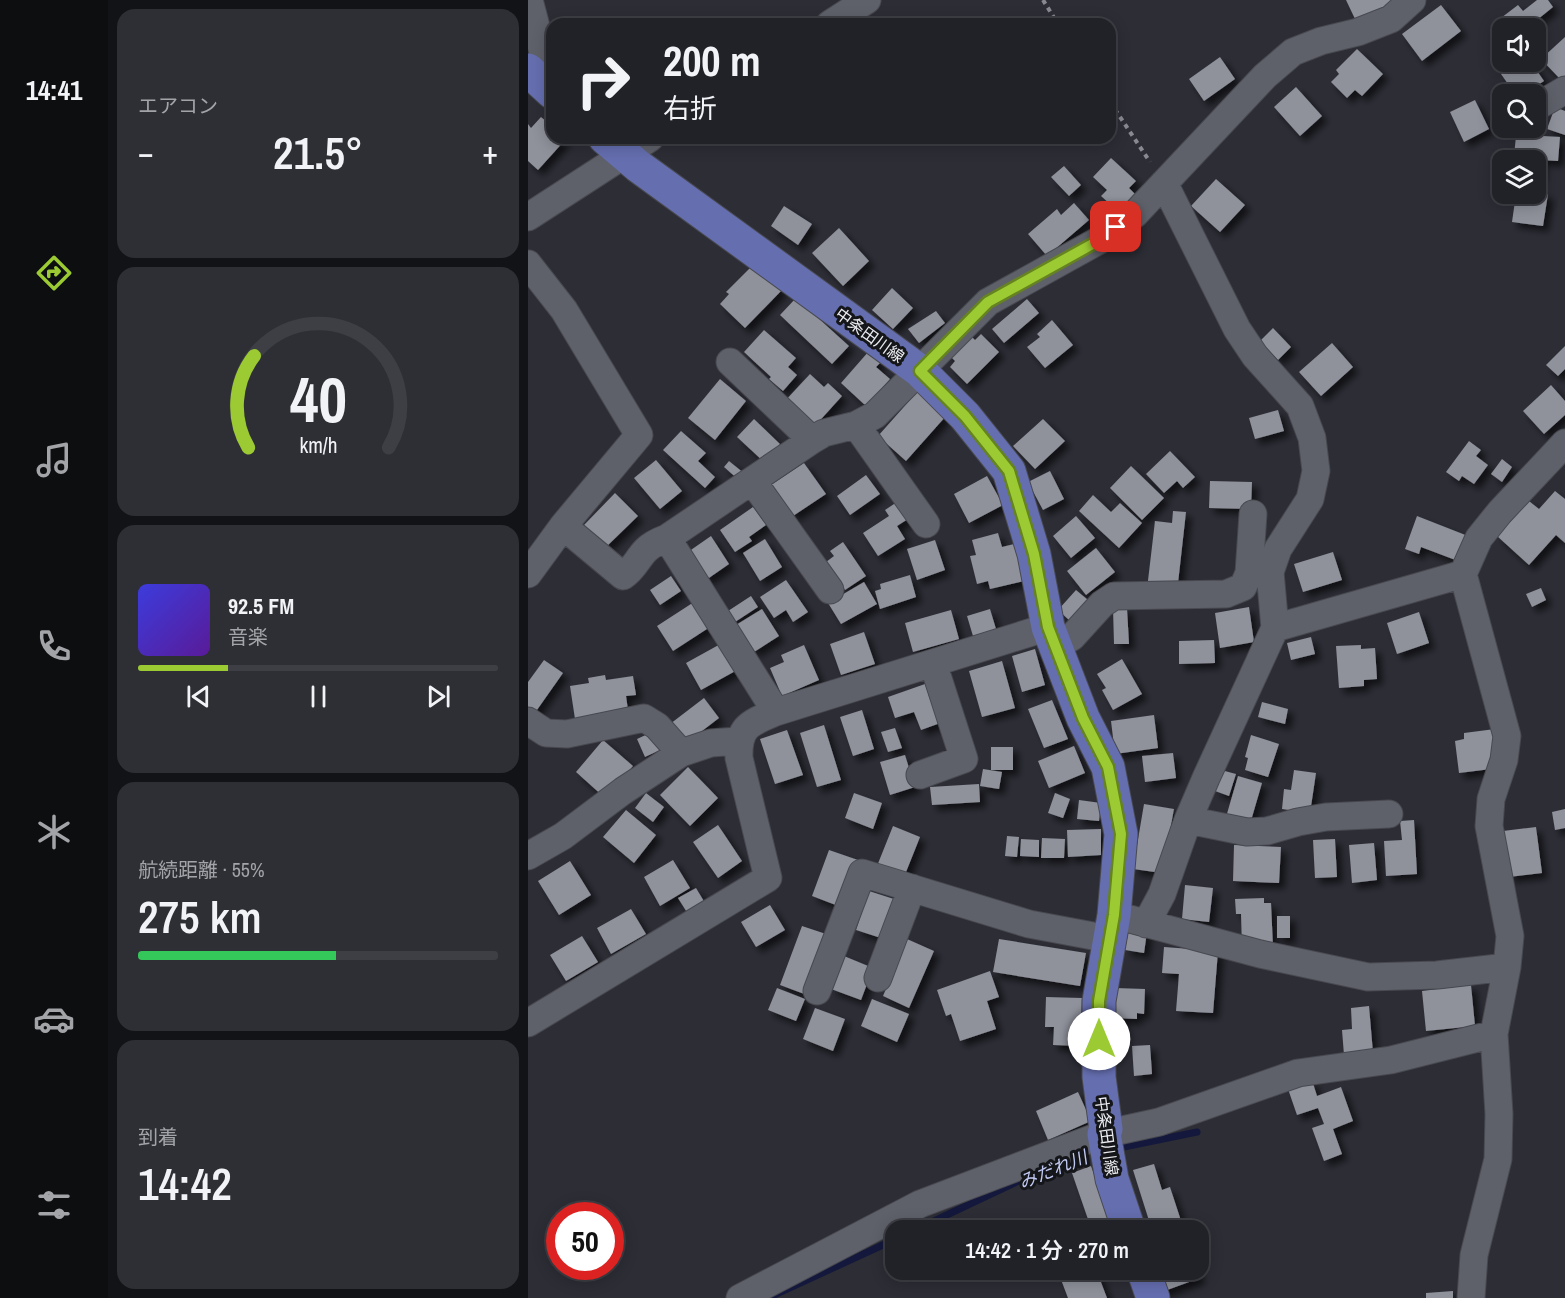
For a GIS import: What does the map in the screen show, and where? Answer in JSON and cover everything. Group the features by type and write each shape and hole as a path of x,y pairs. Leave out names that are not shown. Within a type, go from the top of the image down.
{"main road":[{"name":"中条田川線","path":"626,144 920,371 965,416 1009,471 1034,554 1051,637 1083,718 1108,767 1121,834 1112,927 1099,1001 1099,1077 1106,1129 1104,1134 1112,1179 1126,1220"},
{"path":"1147,1280 1153,1298"}],"street":[{"path":"528,0 546,65"},
{"path":"839,18 867,0"},
{"path":"563,526 622,576 630,571 645,550 654,543 667,538 753,482 812,440 824,434 856,425 875,415 988,302 1098,241 1135,214 1265,75 1293,52 1391,19 1412,0"},
{"path":"1546,101 1565,90"},
{"path":"528,217 626,144"},
{"path":"1146,924 1162,894 1188,820 1275,628 1269,572 1278,549 1310,499 1316,471 1312,438 1300,406 1255,356 1237,329 1164,183"},
{"path":"528,264 564,310 639,435 563,526 528,574"},
{"path":"730,362 812,440"},
{"path":"856,425 926,524"},
{"path":"1471,1298 1474,1255 1497,1159 1499,1114 1494,1034 1507,967 1510,936 1489,826 1491,799 1504,760 1506,736 1462,574 1479,538 1500,512 1565,443"},
{"path":"753,482 830,590"},
{"path":"528,1023 768,878 739,758 738,741 748,724 776,712 933,663 1051,637 1072,637 1102,604 1114,596 1226,594 1243,587 1249,573 1253,514"},
{"path":"667,538 776,712"},
{"path":"1275,628 1462,574"},
{"path":"920,775 964,759 933,663"},
{"path":"528,722 546,732 567,734 644,718 657,726 681,753"},
{"path":"528,856 563,836 681,753 711,743 738,741"},
{"path":"1188,820 1247,832 1267,831 1298,822 1326,818 1389,814"},
{"path":"817,991 862,873 1029,924 1112,927 1146,924 1260,954 1368,977 1437,975 1507,967"},
{"path":"878,978 912,888"},
{"path":"740,1298 920,1204 1104,1134 1159,1122 1298,1073 1391,1060 1494,1034"}],"path":[{"path":"1043,0 1054,18"},
{"path":"1116,111 1164,183"}],"building":[{"path":"1346,0 1394,0 1396,3 1356,21"},
{"path":"1537,0 1548,0 1553,7 1539,18 1501,18 1518,5 1523,11"},
{"path":"1441,5 1461,31 1422,61 1402,34"},
{"path":"1565,37 1565,78 1562,81 1546,64 1546,54"},
{"path":"1357,49 1383,74 1362,96 1355,90 1347,98 1331,82 1339,74 1336,70"},
{"path":"1220,57 1235,79 1204,101 1189,79"},
{"path":"1504,72 1538,72 1544,81 1539,84 1508,84 1501,74"},
{"path":"1296,87 1322,116 1300,136 1274,107"},
{"path":"1475,100 1489,129 1464,142 1450,112"},
{"path":"1555,107 1565,111 1565,135 1547,129"},
{"path":"541,117 546,121 546,144 561,144 538,170 528,161 528,124 531,128"},
{"path":"1560,137 1558,161 1546,160 1546,150 1515,150 1516,138"},
{"path":"1111,158 1136,181 1129,188 1137,196 1121,214 1101,196 1107,190 1093,177"},
{"path":"1064,166 1081,185 1069,196 1051,177"},
{"path":"1216,179 1245,205 1220,232 1191,206"},
{"path":"1546,194 1548,194 1543,226 1512,222 1515,204 1546,204"},
{"path":"1074,203 1089,220 1047,256 1028,234 1057,209 1061,215"},
{"path":"784,206 812,224 798,245 771,226"},
{"path":"839,228 869,261 843,286 812,253"},
{"path":"755,263 782,290 745,328 720,304 729,294 726,292"},
{"path":"892,288 913,308 893,329 872,310"},
{"path":"796,298 849,346 832,364 780,315"},
{"path":"1027,299 1039,313 1004,343 992,329"},
{"path":"936,311 945,323 919,343 908,329"},
{"path":"1052,320 1073,345 1045,368 1027,347 1040,337 1037,334"},
{"path":"1273,328 1291,347 1278,360 1260,341"},
{"path":"764,330 796,358 788,367 797,375 783,391 744,352"},
{"path":"967,332 975,340 981,334 999,352 967,384 950,367 955,361 947,353"},
{"path":"1332,343 1353,367 1321,396 1299,372"},
{"path":"1565,346 1565,369 1558,376 1546,365"},
{"path":"869,351 881,362 876,367 890,379 866,406 841,383"},
{"path":"810,374 824,387 828,383 842,396 814,427 785,401"},
{"path":"720,379 746,401 715,440 688,418"},
{"path":"1551,385 1565,401 1565,415 1544,434 1523,411"},
{"path":"918,391 946,416 906,461 878,436"},
{"path":"1278,410 1284,431 1255,439 1249,418"},
{"path":"754,419 780,444 764,462 737,437"},
{"path":"1043,419 1065,441 1035,469 1013,446"},
{"path":"681,431 706,453 698,461 715,477 705,488 663,450"},
{"path":"1469,441 1481,450 1476,456 1488,465 1474,484 1462,476 1459,481 1446,472"},
{"path":"1170,451 1195,477 1183,488 1177,481 1164,493 1146,474"},
{"path":"1502,459 1512,467 1502,482 1491,474"},
{"path":"656,460 682,491 660,509 634,478"},
{"path":"729,461 745,474 740,481 724,467"},
{"path":"804,463 826,494 793,516 771,485"},
{"path":"1131,466 1164,498 1142,520 1110,488"},
{"path":"1050,471 1064,499 1043,510 1028,482"},
{"path":"866,475 880,494 850,515 837,496"},
{"path":"987,476 1003,505 969,523 954,494"},
{"path":"1210,481 1252,482 1251,509 1209,508"},
{"path":"1555,491 1565,499 1565,543 1556,535 1529,565 1497,536 1529,501 1539,509"},
{"path":"615,493 638,516 606,547 584,525"},
{"path":"1093,495 1111,512 1120,503 1142,523 1119,548 1079,511"},
{"path":"897,502 908,519 897,526 905,539 878,556 863,533 889,516 885,510"},
{"path":"753,507 766,525 749,537 752,541 735,552 720,530"},
{"path":"1173,511 1186,512 1177,592 1147,589 1155,521 1172,523"},
{"path":"1076,516 1095,538 1071,558 1053,536"},
{"path":"1417,516 1468,536 1458,561 1421,547 1419,554 1405,549"},
{"path":"998,533 1002,547 1014,544 1024,581 990,589 988,581 977,584 970,556 976,555 972,540"},
{"path":"711,536 729,564 706,580 688,552"},
{"path":"765,539 782,567 760,581 743,553"},
{"path":"935,540 945,570 917,580 907,549"},
{"path":"843,542 866,576 845,590 826,562 834,556 830,551"},
{"path":"1096,548 1115,572 1086,595 1067,571"},
{"path":"1333,552 1342,580 1303,592 1294,564"},
{"path":"910,575 916,597 880,609 875,591 881,589 880,584"},
{"path":"671,576 681,591 660,605 650,590"},
{"path":"786,580 808,612 793,622 786,610 774,618 760,597"},
{"path":"864,582 877,604 841,624 828,603"},
{"path":"1541,588 1546,600 1532,607 1526,594"},
{"path":"1076,590 1088,600 1069,620 1058,610"},
{"path":"751,596 758,607 735,622 728,611"},
{"path":"694,602 710,627 673,651 657,626"},
{"path":"1249,607 1254,642 1220,648 1215,613"},
{"path":"1113,608 1127,608 1129,644 1114,644"},
{"path":"762,609 779,636 754,652 736,625"},
{"path":"990,609 996,629 973,636 967,616"},
{"path":"951,610 959,639 913,652 905,623"},
{"path":"1419,612 1429,643 1397,654 1387,623"},
{"path":"864,632 875,664 841,675 830,644"},
{"path":"1311,637 1315,654 1291,660 1287,643"},
{"path":"1214,640 1215,663 1179,664 1179,641"},
{"path":"724,642 739,669 701,690 686,663"},
{"path":"804,645 819,680 782,696 770,668 784,662 781,655"},
{"path":"1361,645 1361,649 1375,648 1377,679 1364,680 1364,686 1339,688 1336,646"},
{"path":"1035,649 1045,685 1022,692 1012,656"},
{"path":"1122,659 1142,694 1113,710 1102,690 1106,688 1097,674"},
{"path":"544,660 563,673 532,717 528,714 528,682"},
{"path":"1002,661 1015,708 982,717 969,671"},
{"path":"605,675 606,680 633,676 636,695 626,696 628,710 575,719 570,686 589,683 588,678"},
{"path":"925,684 929,696 934,695 943,722 921,730 914,712 895,718 888,697"},
{"path":"704,698 719,718 685,744 670,724"},
{"path":"1052,700 1068,739 1044,748 1028,709"},
{"path":"1262,702 1288,709 1285,724 1258,717"},
{"path":"862,710 874,749 853,756 840,717"},
{"path":"1154,715 1158,748 1115,754 1111,721"},
{"path":"824,725 841,780 817,787 800,733"},
{"path":"895,728 902,748 888,752 881,732"},
{"path":"1495,729 1499,768 1459,773 1455,741 1464,739 1464,733"},
{"path":"787,730 803,775 775,784 760,739"},
{"path":"652,732 660,750 645,757 637,739"},
{"path":"1251,735 1279,744 1268,777 1245,770 1248,758 1245,757"},
{"path":"603,740 633,766 605,798 576,772"},
{"path":"1074,746 1085,773 1049,788 1038,761"},
{"path":"991,747 1013,747 1013,770 991,770"},
{"path":"1173,753 1176,778 1145,782 1142,756"},
{"path":"905,755 915,787 890,795 880,762"},
{"path":"688,767 718,798 690,826 660,795"},
{"path":"983,769 1002,772 999,789 980,786"},
{"path":"1221,770 1236,774 1229,796 1215,791"},
{"path":"1294,770 1316,773 1310,813 1282,809 1284,789 1291,790"},
{"path":"1238,776 1262,783 1250,824 1226,817"},
{"path":"979,784 980,802 932,805 930,787"},
{"path":"646,793 664,807 653,822 635,808"},
{"path":"854,793 882,803 873,829 845,818"},
{"path":"1055,793 1070,799 1063,818 1048,813"},
{"path":"1079,800 1101,803 1099,821 1077,819"},
{"path":"1144,804 1174,809 1162,873 1133,869"},
{"path":"1565,809 1565,828 1555,830 1552,812"},
{"path":"626,810 656,835 634,863 603,837"},
{"path":"1414,820 1417,874 1386,876 1384,841 1402,840 1400,821"},
{"path":"718,825 742,861 718,878 693,842"},
{"path":"893,826 920,837 904,877 877,866"},
{"path":"1536,827 1542,873 1509,877 1503,831"},
{"path":"1101,829 1101,855 1068,857 1067,830"},
{"path":"1007,836 1019,837 1017,857 1005,856"},
{"path":"1042,838 1065,839 1064,858 1041,858"},
{"path":"1021,839 1039,840 1039,857 1020,856"},
{"path":"1335,839 1337,877 1315,878 1313,840"},
{"path":"1374,843 1377,880 1352,883 1349,845"},
{"path":"1234,845 1281,847 1279,883 1233,881"},
{"path":"829,850 858,860 841,907 812,896"},
{"path":"673,860 690,888 660,906 644,877"},
{"path":"570,861 591,895 559,915 538,881"},
{"path":"1185,885 1213,888 1209,922 1182,919"},
{"path":"696,888 705,903 688,914 678,898"},
{"path":"869,891 897,900 884,939 856,930"},
{"path":"1264,898 1264,903 1271,903 1273,947 1242,948 1241,914 1236,914 1235,899"},
{"path":"770,905 785,930 756,947 741,922"},
{"path":"631,909 646,934 611,954 597,928"},
{"path":"1277,916 1290,916 1290,938 1277,938"},
{"path":"802,926 829,935 807,995 780,985"},
{"path":"1129,929 1147,932 1144,953 1125,950"},
{"path":"582,936 598,962 566,981 550,955"},
{"path":"907,939 934,951 909,1008 883,996"},
{"path":"999,939 1086,953 1080,986 993,972"},
{"path":"1164,947 1218,951 1213,1013 1176,1011 1179,974 1162,973"},
{"path":"844,956 873,968 861,1000 831,989"},
{"path":"990,971 999,997 987,1001 996,1029 960,1041 951,1014 946,1016 937,990"},
{"path":"1471,985 1475,1026 1426,1031 1422,991"},
{"path":"777,988 805,999 796,1021 768,1010"},
{"path":"1115,988 1145,989 1144,1014 1137,1013 1137,1019 1113,1018"},
{"path":"1046,997 1082,998 1080,1046 1053,1045 1054,1027 1045,1027"},
{"path":"872,999 909,1014 897,1042 861,1026"},
{"path":"1369,1006 1373,1053 1344,1055 1342,1030 1352,1029 1351,1008"},
{"path":"815,1008 845,1019 833,1051 803,1039"},
{"path":"1150,1045 1152,1074 1134,1076 1132,1046"},
{"path":"1312,1080 1317,1096 1341,1087 1353,1121 1333,1129 1342,1154 1324,1161 1312,1128 1324,1124 1318,1108 1297,1115 1288,1089"},
{"path":"1078,1092 1091,1121 1048,1140 1036,1111"},
{"path":"1154,1164 1162,1190 1170,1187 1181,1220 1149,1220 1133,1170"},
{"path":"1091,1166 1109,1219 1088,1220 1072,1173"},
{"path":"1061,1280 1100,1280 1107,1298 1068,1298"},
{"path":"1154,1280 1195,1280 1159,1293"},
{"path":"1453,1291 1453,1298 1426,1298 1426,1293"}],"waterway":[{"name":"みだれ川","path":"1114,1149 1197,1132"},
{"name":"みだれ川","path":"936,1220 1027,1177"},
{"name":"みだれ川","path":"770,1297 885,1244"}],"route":[{"path":"1099,1039 1099,1001 1114,915 1121,834 1108,767 1083,718 1054,647 1034,554 1009,471 965,416 920,371 988,302 1098,241 1116,227"}]}
